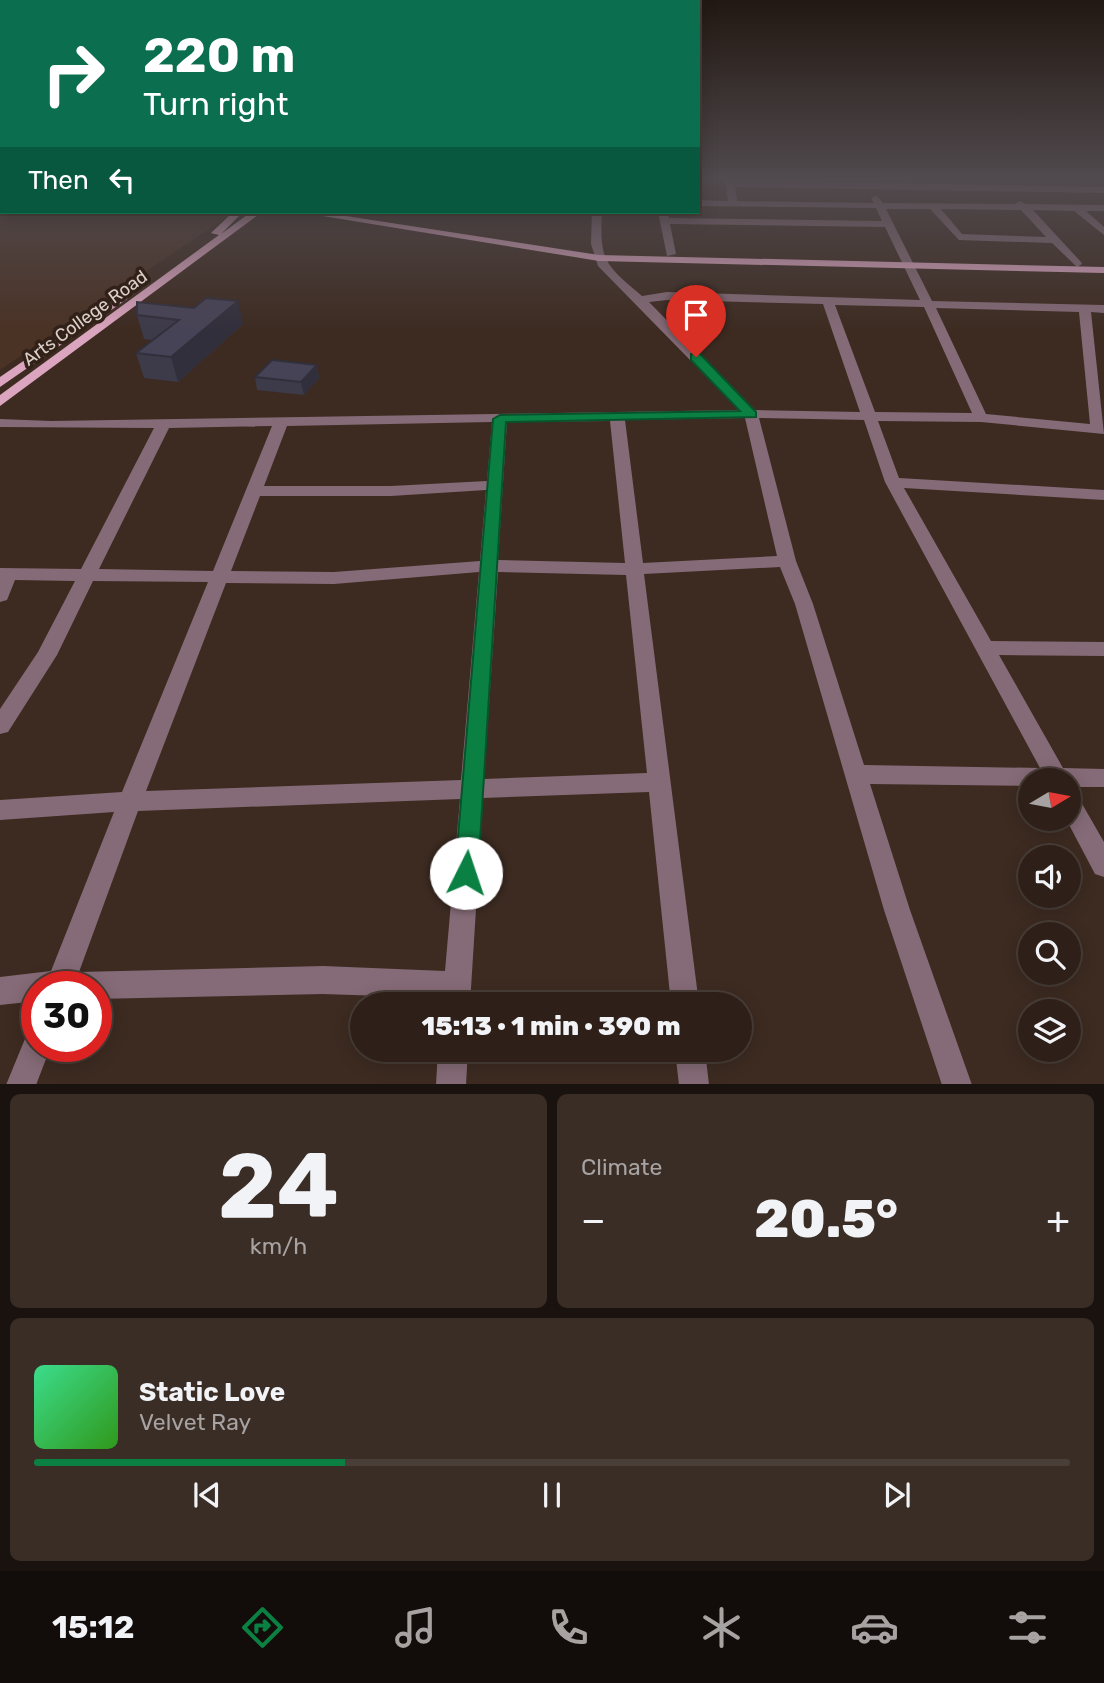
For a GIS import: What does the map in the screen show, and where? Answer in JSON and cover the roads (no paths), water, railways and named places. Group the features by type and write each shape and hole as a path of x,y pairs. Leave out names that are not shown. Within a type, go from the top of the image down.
{"main road":[{"path":"0,383 219,231"},
{"name":"Arts College Road","path":"0,402 232,231"},
{"path":"431,231 598,255 1104,265"},
{"path":"462,231 598,255 671,254 1104,270"}],"street":[{"path":"595,231 594,242 599,264 640,299 751,414 787,561 804,604 897,910 957,1084"},
{"path":"667,231 671,254"},
{"path":"891,231 981,418"},
{"path":"954,231 959,237 1053,240"},
{"path":"1046,231 1077,264"},
{"path":"640,299 667,296 1104,309"},
{"path":"828,301 893,482 1051,768"},
{"path":"0,424 163,424 751,414 981,418 1101,430 1085,309"},
{"path":"617,417 684,992"},
{"path":"457,992 500,419"},
{"path":"65,971 281,422"},
{"path":"0,726 47,655 163,424"},
{"path":"893,482 1104,495"},
{"path":"254,491 391,491 495,485"},
{"path":"0,596 4,574 334,578 489,566 634,568 787,561"},
{"path":"986,648 1104,649"},
{"path":"855,774 1018,778"},
{"path":"1082,778 1104,778"},
{"path":"0,810 130,802 659,782"},
{"path":"1082,826 1104,866"},
{"path":"112,985 323,980 430,992"},
{"path":"0,991 21,989"},
{"path":"21,1084 30,1062"},
{"path":"451,1084 452,1062"},
{"path":"691,1062 694,1084"}]}
